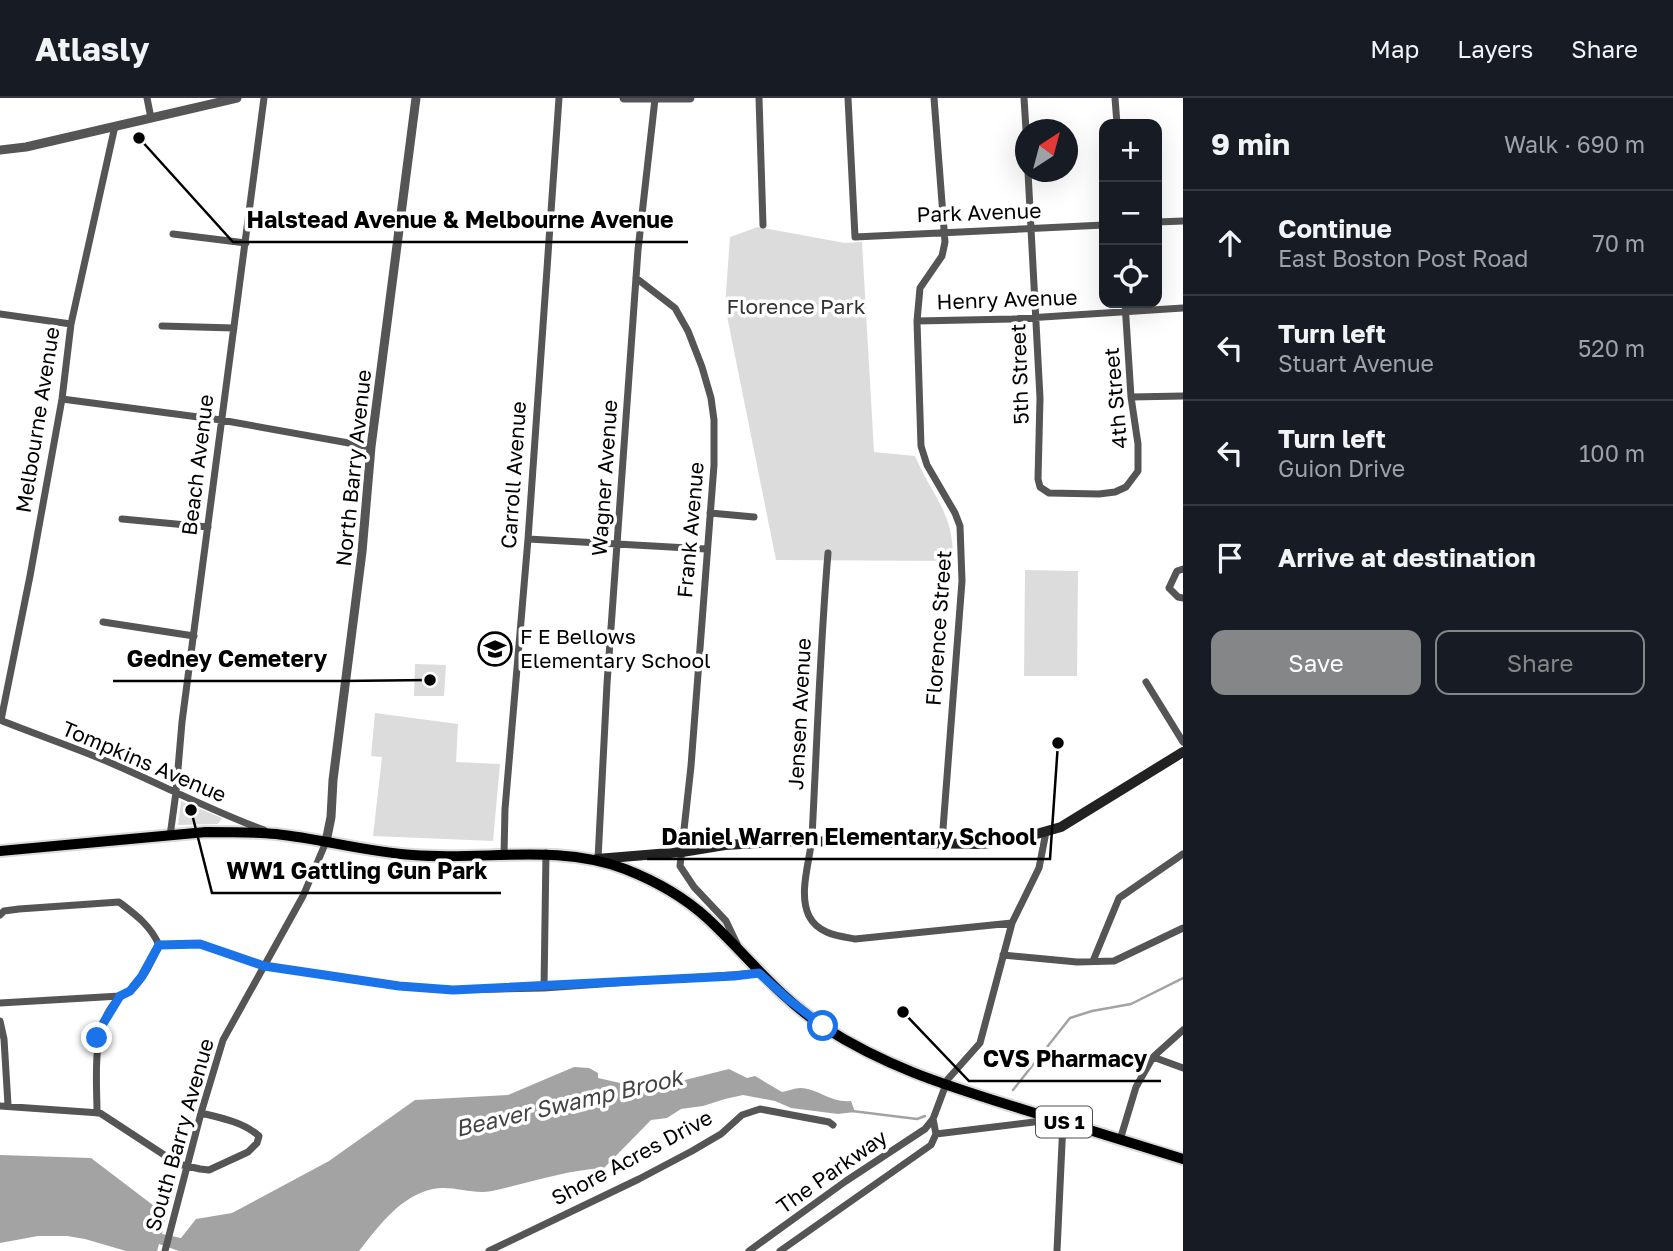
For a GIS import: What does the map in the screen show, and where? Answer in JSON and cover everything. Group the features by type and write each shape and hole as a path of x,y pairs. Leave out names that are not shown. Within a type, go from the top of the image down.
{"main road":[{"path":"594,859 682,852 725,845 811,841 981,844 1012,841 1061,827 1183,752"},
{"name":"US 1","path":"0,851 206,832 276,834 417,856 545,853 594,859 650,880 681,899 705,917 759,973 811,1018 861,1050 898,1068 945,1085 1183,1159"}],"street":[{"path":"147,98 152,118"},
{"path":"0,150 26,147 237,98"},
{"name":"Beach Avenue","path":"170,836 264,98"},
{"name":"North Barry Avenue","path":"326,842 362,552 371,447 416,98"},
{"name":"Carroll Avenue","path":"504,855 505,809 528,539 559,98"},
{"path":"624,98 690,98"},
{"path":"759,98 762,225"},
{"name":"Park Avenue","path":"848,98 855,237 1099,225"},
{"name":"Florence Street","path":"934,98 945,232 942,256 920,288 917,321 921,446 927,465 955,513 962,540 942,842"},
{"path":"1024,98 1025,119"},
{"path":"1115,98 1117,119"},
{"name":"Wagner Avenue","path":"594,859 636,278 655,99"},
{"name":"Melbourne Avenue","path":"0,720 30,576 62,399 71,324 116,126"},
{"name":"5th Street","path":"1029,182 1040,398 1040,487 1049,493 1072,495 1115,492 1126,487"},
{"path":"1162,222 1183,221"},
{"path":"173,234 246,243"},
{"name":"Frank Avenue","path":"636,278 675,308 688,331 702,368 714,420 714,465 682,852"},
{"name":"4th Street","path":"1126,308 1131,397 1139,459 1138,471 1126,487"},
{"name":"Henry Avenue","path":"917,321 1183,308"},
{"path":"0,314 71,324"},
{"path":"162,326 234,328"},
{"path":"1131,397 1183,396"},
{"path":"62,399 221,420 371,447"},
{"path":"710,513 754,517"},
{"path":"122,519 208,527"},
{"path":"528,539 706,549"},
{"name":"Jensen Avenue","path":"828,553 819,651 811,841 806,881 809,916 818,927 832,935 855,939 1012,923"},
{"path":"1183,569 1177,571 1169,588 1183,598"},
{"path":"103,622 194,636"},
{"path":"1146,682 1183,741"},
{"name":"Tompkins Avenue","path":"0,720 82,751 235,819 276,834"},
{"path":"1046,832 1039,868 1012,923 979,1044 945,1085 933,1119 936,1134 1060,1121 1057,1251"},
{"name":"South Barry Avenue","path":"165,1251 223,1040 303,896 326,842"},
{"path":"682,852 680,866 694,887 726,921 740,953"},
{"path":"544,988 545,853"},
{"path":"1093,961 1119,898 1183,854"},
{"path":"0,915 4,911 19,909 119,902 153,931 159,945"},
{"path":"1003,954 1114,961 1183,928"},
{"path":"159,945 200,944 264,966 399,986 453,990 544,988 759,973"},
{"path":"0,1003 120,996 130,991 142,976 159,945"},
{"path":"97,1112 97,1038 120,996"},
{"path":"0,1021 4,1039 4,1105 97,1112 178,1164 209,1170 230,1163 257,1143 259,1136 238,1123 201,1113"},
{"path":"1120,1140 1136,1087 1153,1057 1183,1030"},
{"path":"1153,1057 1183,1068"},
{"name":"Shore Acres Drive","path":"489,1251 639,1180 721,1134 743,1115 760,1109 833,1125"},
{"name":"The Parkway","path":"749,1251 846,1181 925,1129 933,1119"},
{"name":"The Parkway","path":"780,1251 911,1161 931,1145 936,1134"}],"green space":[{"name":"Florence Park","path":"758,227 845,243 862,242 874,452 915,456 946,517 953,561 776,560 725,306 730,237"},
{"path":"1025,570 1078,571 1077,676 1024,676"},
{"path":"415,664 446,665 444,696 414,696"},
{"path":"375,713 458,724 456,762 500,764 493,841 373,836 382,757 371,756"},
{"path":"181,801 222,818 218,824 178,825"}],"water":[{"path":"574,1067 589,1068 598,1073 598,1078 629,1085 673,1083 729,1069 747,1078 755,1076 782,1092 800,1088 837,1100 851,1101 855,1112 838,1114 791,1108 775,1101 743,1095 681,1109 667,1118 651,1120 604,1168 561,1174 492,1191 440,1188 421,1193 400,1205 359,1251 179,1251 159,1244 157,1251 126,1251 67,1236 38,1236 0,1243 0,1155 91,1158 162,1212 165,1221 162,1234 181,1238 196,1219 232,1213 329,1161 415,1100 508,1095"}],"waterway":[{"name":"Beaver Swamp Brook","path":"1013,1090 1070,1018 1131,1004 1183,978"},
{"name":"Beaver Swamp Brook","path":"852,1111 917,1119 925,1116"}],"place":[{"name":"Halstead Avenue & Melbourne Avenue","path":"139,138"},
{"name":"F E Bellows Elementary School","path":"495,649"},
{"name":"Gedney Cemetery","path":"430,680"},
{"name":"Daniel Warren Elementary School","path":"1058,743"},
{"name":"WW1 Gattling Gun Park","path":"191,810"},
{"name":"CVS Pharmacy","path":"903,1012"}],"route":[{"path":"97,1038 120,996 130,991 142,976 159,945 200,944 264,966 399,986 453,990 544,988 759,973 823,1026"}]}
